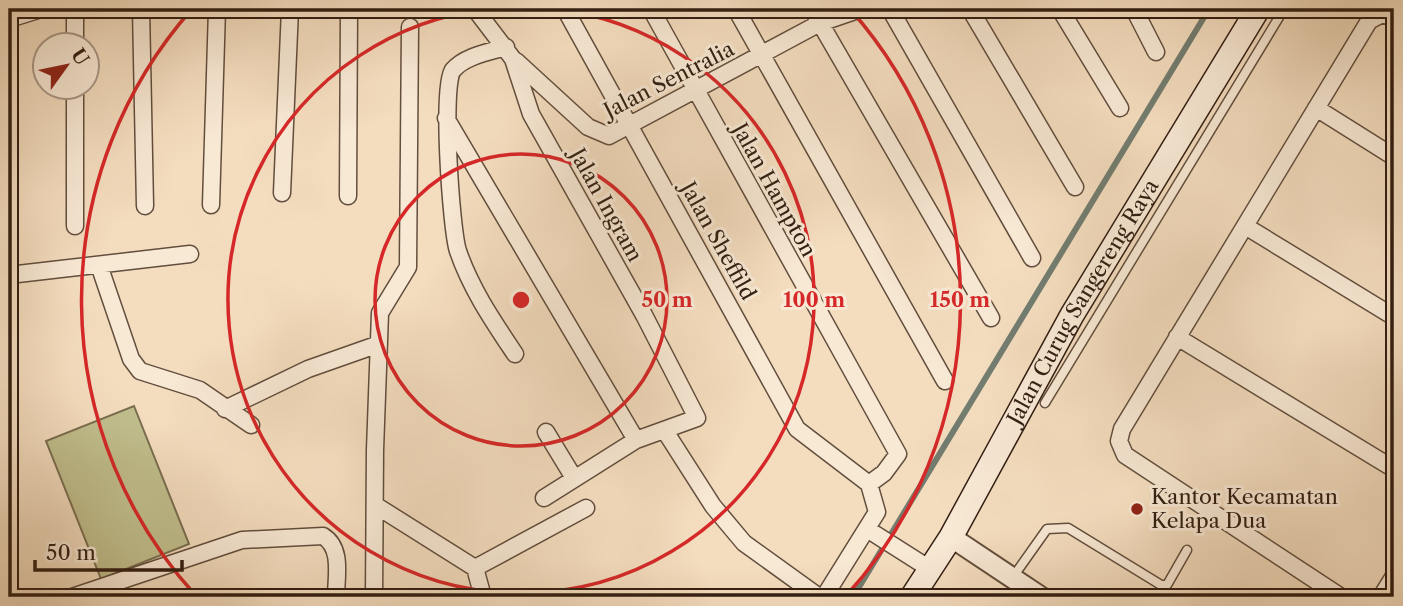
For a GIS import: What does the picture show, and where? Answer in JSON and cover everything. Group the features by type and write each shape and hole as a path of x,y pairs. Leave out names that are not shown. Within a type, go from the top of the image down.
{"main road":[{"name":"Jalan Curug Sangereng Raya","path":"914,597 925,566 951,537 1072,315 1170,176 1258,9"}],"street":[{"path":"9,19 28,11 92,9"},
{"path":"141,9 145,206"},
{"path":"211,205 216,9"},
{"path":"282,193 290,9"},
{"path":"348,196 349,9"},
{"path":"475,9 510,53"},
{"name":"Jalan Sheffild","path":"565,9 797,429 869,484"},
{"name":"Jalan Hampton","path":"651,9 695,93 898,454 884,473 869,484"},
{"path":"736,9 946,381"},
{"name":"Jalan Sentralia","path":"510,53 588,127 609,136 762,56 816,16 861,9"},
{"path":"890,9 1032,258"},
{"path":"970,9 1075,187"},
{"path":"1060,9 1120,108"},
{"path":"1134,9 1156,52"},
{"path":"75,10 75,32"},
{"path":"1341,597 1125,455 1119,442 1122,429 1371,18 1382,14 1394,18"},
{"path":"816,16 991,318"},
{"path":"374,597 382,309 408,267 410,27"},
{"path":"510,53 469,59 454,69 447,78 446,118 457,247 471,286 515,354"},
{"name":"Jalan Ingram","path":"510,53 531,114 644,315 697,418 665,431"},
{"path":"75,102 75,226"},
{"path":"1316,108 1394,157"},
{"path":"446,118 636,440"},
{"path":"1245,226 1394,317"},
{"path":"9,275 190,254"},
{"path":"99,265 131,359 140,371 194,387 251,425"},
{"path":"1178,337 1394,469"},
{"path":"225,409 307,369 379,344"},
{"path":"544,498 636,440 665,431 713,506 744,543 819,597"},
{"path":"546,432 574,478"},
{"path":"824,597 877,512 869,484"},
{"path":"375,505 475,568 483,597"},
{"path":"475,568 586,508"},
{"path":"867,529 925,566"},
{"path":"72,597 242,540 323,536 330,541 337,555 336,597"},
{"path":"951,537 1041,597"},
{"path":"1381,597 1394,576"}],"lane":[{"path":"1045,403 1170,176 1284,9"},
{"path":"1011,579 1047,528 1068,528 1161,585 1167,585 1187,550"}],"shaded area":[{"path":"134,406 189,544 101,579 46,441"}],"waterway":[{"path":"853,597 1209,9"}],"place":[{"name":"Kantor Kecamatan Kelapa Dua","path":"1137,509"}]}
